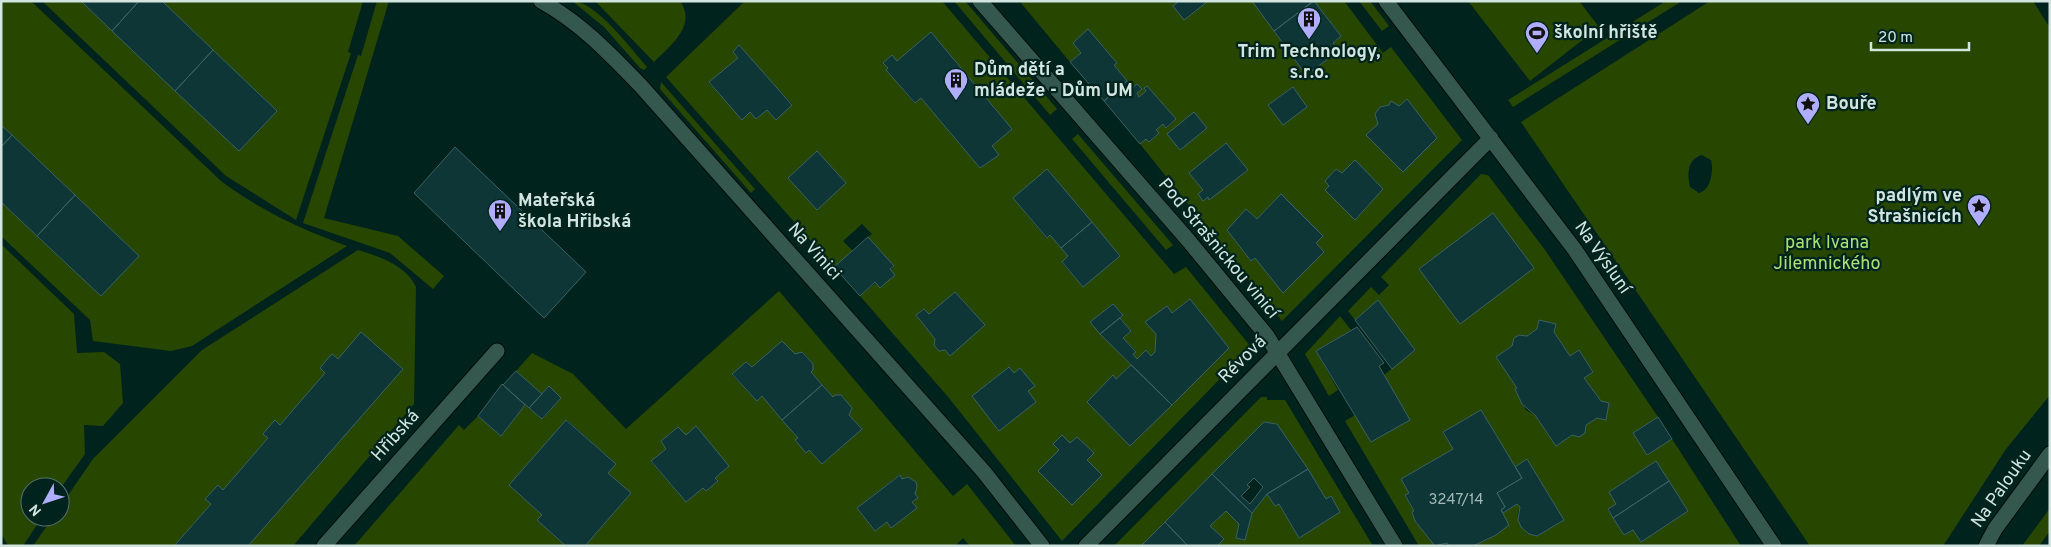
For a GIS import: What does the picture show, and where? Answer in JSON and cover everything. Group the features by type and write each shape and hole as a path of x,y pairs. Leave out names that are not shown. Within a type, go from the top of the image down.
{"street":[{"name":"Na Vinici","path":"541,1 571,19 593,37 641,86 984,472 1042,546"},
{"name":"Pod Strašnickou vinicí","path":"980,1 1188,240 1267,336 1395,546"},
{"name":"Na Výsluní","path":"1386,1 1575,250 1774,546"},
{"name":"Révová","path":"1086,546 1491,138"},
{"name":"Hřibská","path":"324,546 496,351"},
{"name":"Na Palouku","path":"1986,546 1995,530 2050,454"}],"green space":[{"path":"1,1 31,1 221,181 252,202 282,218 313,233 347,246 192,346 171,351 93,341 90,320 1,236 1,202 101,296 139,256 1,125"},
{"path":"42,1 81,1 239,151 277,111 162,1 363,1 348,52 351,53 296,220 226,176"},
{"path":"377,1 389,1 324,218 398,236 444,276 433,289 390,253 303,223 358,55 361,56"},
{"path":"572,1 581,3 602,17 623,38 647,67 644,70 640,68 604,27"},
{"path":"595,1 680,1 686,18 680,34 654,62"},
{"path":"745,1 942,1 1174,274 1186,267 1251,347 1062,541 949,398 860,296 894,267 868,237 872,234 862,224 843,241 853,251 834,267 666,77","holes":["931,33 1012,129 992,146 999,155 980,168 921,98 914,103 887,70 888,68 884,63 897,61","733,52 778,89 792,104 776,119 767,110 756,119 750,112 742,119 709,83 738,58","817,151 846,183 817,210 788,178","1047,169 1120,256 1083,287 1062,263 1068,256 1050,235 1046,238 1013,198","955,292 985,325 950,355 945,350 939,351 934,345 935,339 916,315 923,309 929,314","1190,299 1228,348 1130,446 1087,402 1113,376 1116,379 1131,365 1090,322 1113,304 1123,315 1120,318 1131,331 1123,338 1136,351 1133,354 1137,359 1146,350 1151,356 1155,352 1156,334 1146,322 1167,306 1172,313","1062,435 1070,443 1077,437 1093,453 1087,460 1101,475 1038,471 1059,450 1053,444"]},
{"path":"954,1 965,1 1057,109 1050,115"},
{"path":"1024,1 1179,1 1184,19 1207,1 1252,1 1306,75 1338,52 1333,43 1341,36 1314,1 1344,1 1383,53 1391,47 1462,140 1282,321 1140,144 1146,139 1149,142 1159,133 1156,130 1163,124 1167,128 1176,119 1147,86 1144,88 1146,91 1139,97 1137,93 1141,89 1137,84 1132,88 1114,65 1117,63 1088,30 1073,43 1081,53 1070,62 1021,3","holes":["1293,87 1307,107 1268,105","1407,99 1437,138 1403,172 1366,135 1378,124 1375,114 1380,107 1388,105 1399,106","1207,128 1180,150 1168,134","1226,143 1248,170 1204,200 1203,190 1189,173","1337,169 1369,205 1355,220 1326,190 1329,186 1325,181","1281,194 1323,236 1316,243 1283,292 1255,258 1251,261 1227,230 1246,209 1257,219"]},
{"path":"1359,1 1370,1 1389,26 1382,31"},
{"name":"školní hřiště","path":"1468,1 1579,1 1599,27 1530,81"},
{"path":"1666,1 1682,1 1513,107 1508,100"},
{"name":"park Ivana Jilemnického","path":"1710,1 2033,1 2050,28 2050,395 2006,449 1943,546 1810,546 1521,122","holes":["1702,155 1711,160 1711,179 1706,188 1699,193 1690,187 1689,168 1693,160"]},
{"path":"661,82 755,189 751,193 660,89"},
{"path":"1078,134 1173,245 1166,250 1072,139"},
{"path":"1481,174 1488,175 1545,250 1658,417 1633,433 1647,455 1672,439 1741,546 1473,546 1496,535 1508,525 1503,513 1517,504 1520,507 1518,512 1519,522 1532,535 1537,536 1564,520 1527,460 1515,467 1481,410 1443,432 1453,449 1405,496 1414,511 1412,512 1415,521 1435,546 1419,546 1345,421 1355,415 1371,442 1409,420 1384,375 1415,350 1378,300 1355,320 1348,311 1371,287 1379,295 1389,285 1381,277","holes":["1539,321 1556,324 1554,332 1570,356 1579,350 1593,372 1584,378 1601,401 1606,420 1597,418 1586,425 1585,433 1572,435 1556,446 1535,415 1526,410 1515,389 1517,388 1496,357 1512,346 1514,338 1519,335 1527,336 1537,329","1656,461 1688,511 1641,542 1633,530 1624,535 1608,510 1616,504 1609,492"]},
{"path":"1,244 74,314 77,353 104,352 120,364 123,403 103,426 84,425 85,454 69,477 20,477 20,527 35,527 23,546 8,546 1,533"},
{"path":"358,250 391,262 399,267 416,287 414,404 293,546 248,546 361,333 280,425 275,420 263,434 268,438 223,490 218,486 206,499 211,504 174,546 33,546 46,527 70,527 70,492 93,459 202,350"},
{"path":"779,291 953,496 967,484 1016,546 970,546 963,538 955,546 585,546 631,493 608,473 615,463 567,420 509,485 542,515 537,520 566,546 354,546 459,425 464,430 478,416 501,436 525,405 543,419 561,398 549,386 542,394 516,371 532,353 573,374 626,429","holes":["782,341 795,354 803,352 813,364 811,372 833,397 841,395 852,408 849,415 862,429 822,464 809,450 806,452 798,438 762,396 757,401 732,375 746,362 752,367","678,427 686,435 696,427 729,466 715,478 718,481 706,491 703,488 686,502 651,462 666,449 661,441","899,475 902,479 908,477 916,482 915,494 917,498 891,527 887,522 875,531 857,508"]},
{"path":"1340,316 1351,330 1316,351 1338,390 1329,396 1305,354"},
{"path":"1261,397 1267,397 1267,400 1285,400 1373,546 1217,546 1223,539 1210,526 1226,511 1239,524 1236,538 1245,540 1252,513 1267,494 1275,506 1279,504 1299,538 1340,512 1331,497 1326,499 1277,424 1264,422 1141,546 1114,546"},
{"path":"2050,508 2050,531 2039,546 2022,546"}],"building":[{"path":"81,1 139,1 112,31"},
{"path":"139,1 162,1 213,50 175,91 112,31"},
{"path":"1179,1 1207,2 1184,20 1173,6"},
{"path":"1252,1 1313,1 1274,31"},
{"name":"Trim Technology, s.r.o.","path":"1314,1 1341,36 1333,43 1339,51 1306,75 1274,31"},
{"path":"1088,29 1117,63 1114,65 1127,81 1104,101 1070,62 1081,53 1073,43"},
{"name":"Dům dětí a mládeže - Dům UM","path":"931,32 1012,129 992,146 999,155 980,168 921,98 915,103 886,70 888,68 883,63 892,55 897,61"},
{"path":"739,45 792,105 776,120 767,110 756,119 750,112 742,120 709,82 738,58 733,52"},
{"path":"213,50 277,111 239,151 175,91"},
{"path":"1127,81 1132,88 1137,84 1142,89 1137,93 1139,97 1146,91 1144,88 1147,86 1176,119 1166,128 1163,124 1156,130 1159,133 1149,142 1146,139 1140,144 1104,101"},
{"path":"1293,87 1307,107 1283,125 1268,105"},
{"path":"1407,99 1437,138 1403,172 1366,135 1378,124 1375,114 1380,107 1389,105 1391,101 1399,106"},
{"path":"1194,112 1207,128 1180,150 1167,134"},
{"path":"1,125 12,135 1,147"},
{"path":"12,135 75,195 37,236 1,202 1,147"},
{"path":"1226,143 1248,170 1209,200 1208,197 1203,201 1198,194 1203,190 1189,173"},
{"name":"Mateřská škola Hřibská","path":"455,147 586,272 544,318 414,193"},
{"path":"817,151 846,183 817,210 788,178"},
{"path":"1355,160 1383,189 1355,220 1325,190 1329,186 1325,181 1336,169 1342,173"},
{"path":"1047,169 1092,222 1061,248 1050,235 1047,238 1013,198"},
{"path":"1281,194 1323,236 1316,243 1324,252 1283,293 1255,258 1251,261 1227,230 1246,209 1257,219"},
{"path":"75,195 139,256 101,296 37,236"},
{"path":"1493,213 1534,268 1460,324 1419,269"},
{"path":"1092,222 1120,256 1083,287 1062,262 1068,256 1061,248"},
{"path":"868,237 894,266 890,269 895,275 880,288 875,282 860,296 834,267"},
{"path":"955,292 985,325 950,356 945,350 939,351 934,345 935,339 916,315 924,309 929,314"},
{"path":"1190,299 1229,348 1172,405 1100,334 1120,318 1131,331 1123,338 1136,352 1133,354 1137,359 1146,350 1151,356 1155,352 1156,334 1145,322 1167,306 1172,313"},
{"path":"1378,300 1415,350 1392,369 1355,320"},
{"path":"1113,304 1123,315 1100,334 1090,322"},
{"path":"1539,320 1556,324 1554,332 1570,356 1579,350 1593,372 1584,378 1601,401 1609,403 1606,420 1597,418 1586,425 1585,433 1579,437 1572,435 1556,446 1535,415 1522,404 1515,389 1517,388 1496,357 1512,346 1514,338 1519,335 1527,336 1537,329"},
{"path":"1357,327 1384,363 1379,366 1410,420 1371,442 1316,351"},
{"path":"361,332 403,369 248,546 174,546 211,504 205,499 218,485 223,490 268,438 263,434 267,429 275,420 280,425 325,373 320,368 324,363 332,354 338,359"},
{"path":"782,341 795,354 802,352 813,364 811,372 822,385 782,420 762,396 757,401 732,374 746,362 752,367"},
{"path":"1131,365 1172,405 1130,446 1087,402 1113,375 1116,379"},
{"path":"1009,367 1014,373 1020,368 1035,386 1028,391 1036,402 999,431 972,396"},
{"path":"516,371 542,394 529,408 503,385"},
{"path":"502,384 525,405 501,436 478,416"},
{"path":"822,385 833,397 841,395 852,408 849,415 862,429 822,464 809,450 806,453 795,440 798,438 782,420"},
{"path":"549,386 561,398 542,419 529,408"},
{"path":"1481,410 1522,478 1497,493 1505,507 1501,510 1509,525 1496,535 1473,546 1449,546 1447,543 1435,546 1415,521 1412,512 1414,511 1405,495 1409,493 1401,479 1453,449 1443,432"},
{"path":"1658,417 1672,439 1647,455 1633,433"},
{"path":"566,420 616,464 608,473 631,493 585,546 566,546 537,520 542,515 509,485"},
{"path":"1264,422 1277,424 1308,469 1267,494 1252,513 1212,474","holes":["1254,478 1263,487 1250,504 1241,496 1250,487 1247,485"]},
{"path":"696,426 729,466 715,478 718,481 706,491 703,488 686,502 651,461 666,449 661,441 678,427 686,435"},
{"path":"1062,435 1070,443 1077,437 1094,453 1087,460 1102,475 1072,505 1038,471 1059,450 1053,444"},
{"path":"1527,459 1564,520 1537,536 1529,534 1521,527 1518,520 1520,507 1517,504 1503,513 1501,510 1505,507 1497,493 1522,478 1515,467"},
{"path":"1656,461 1669,481 1613,518 1608,509 1616,504 1609,492"},
{"path":"1308,469 1326,499 1331,496 1340,512 1299,538 1279,504 1275,506 1267,494"},
{"path":"1212,474 1252,513 1245,540 1236,538 1239,524 1226,511 1210,526 1224,539 1217,546 1188,546 1165,522"},
{"path":"900,475 902,479 908,477 916,482 915,494 918,498 912,502 917,508 891,528 887,522 875,531 857,508"},
{"path":"1669,481 1688,511 1641,542 1633,530 1624,535 1613,518"},
{"path":"1165,522 1188,546 1141,546"}],"place":[{"name":"Trim Technology, s.r.o.","path":"1309,40"},
{"name":"školní hřiště","path":"1537,54"},
{"name":"Dům dětí a mládeže - Dům UM","path":"956,101"},
{"name":"Bouře","path":"1808,125"},
{"name":"padlým ve Strašnicích","path":"1979,227"},
{"name":"Mateřská škola Hřibská","path":"500,232"}]}
